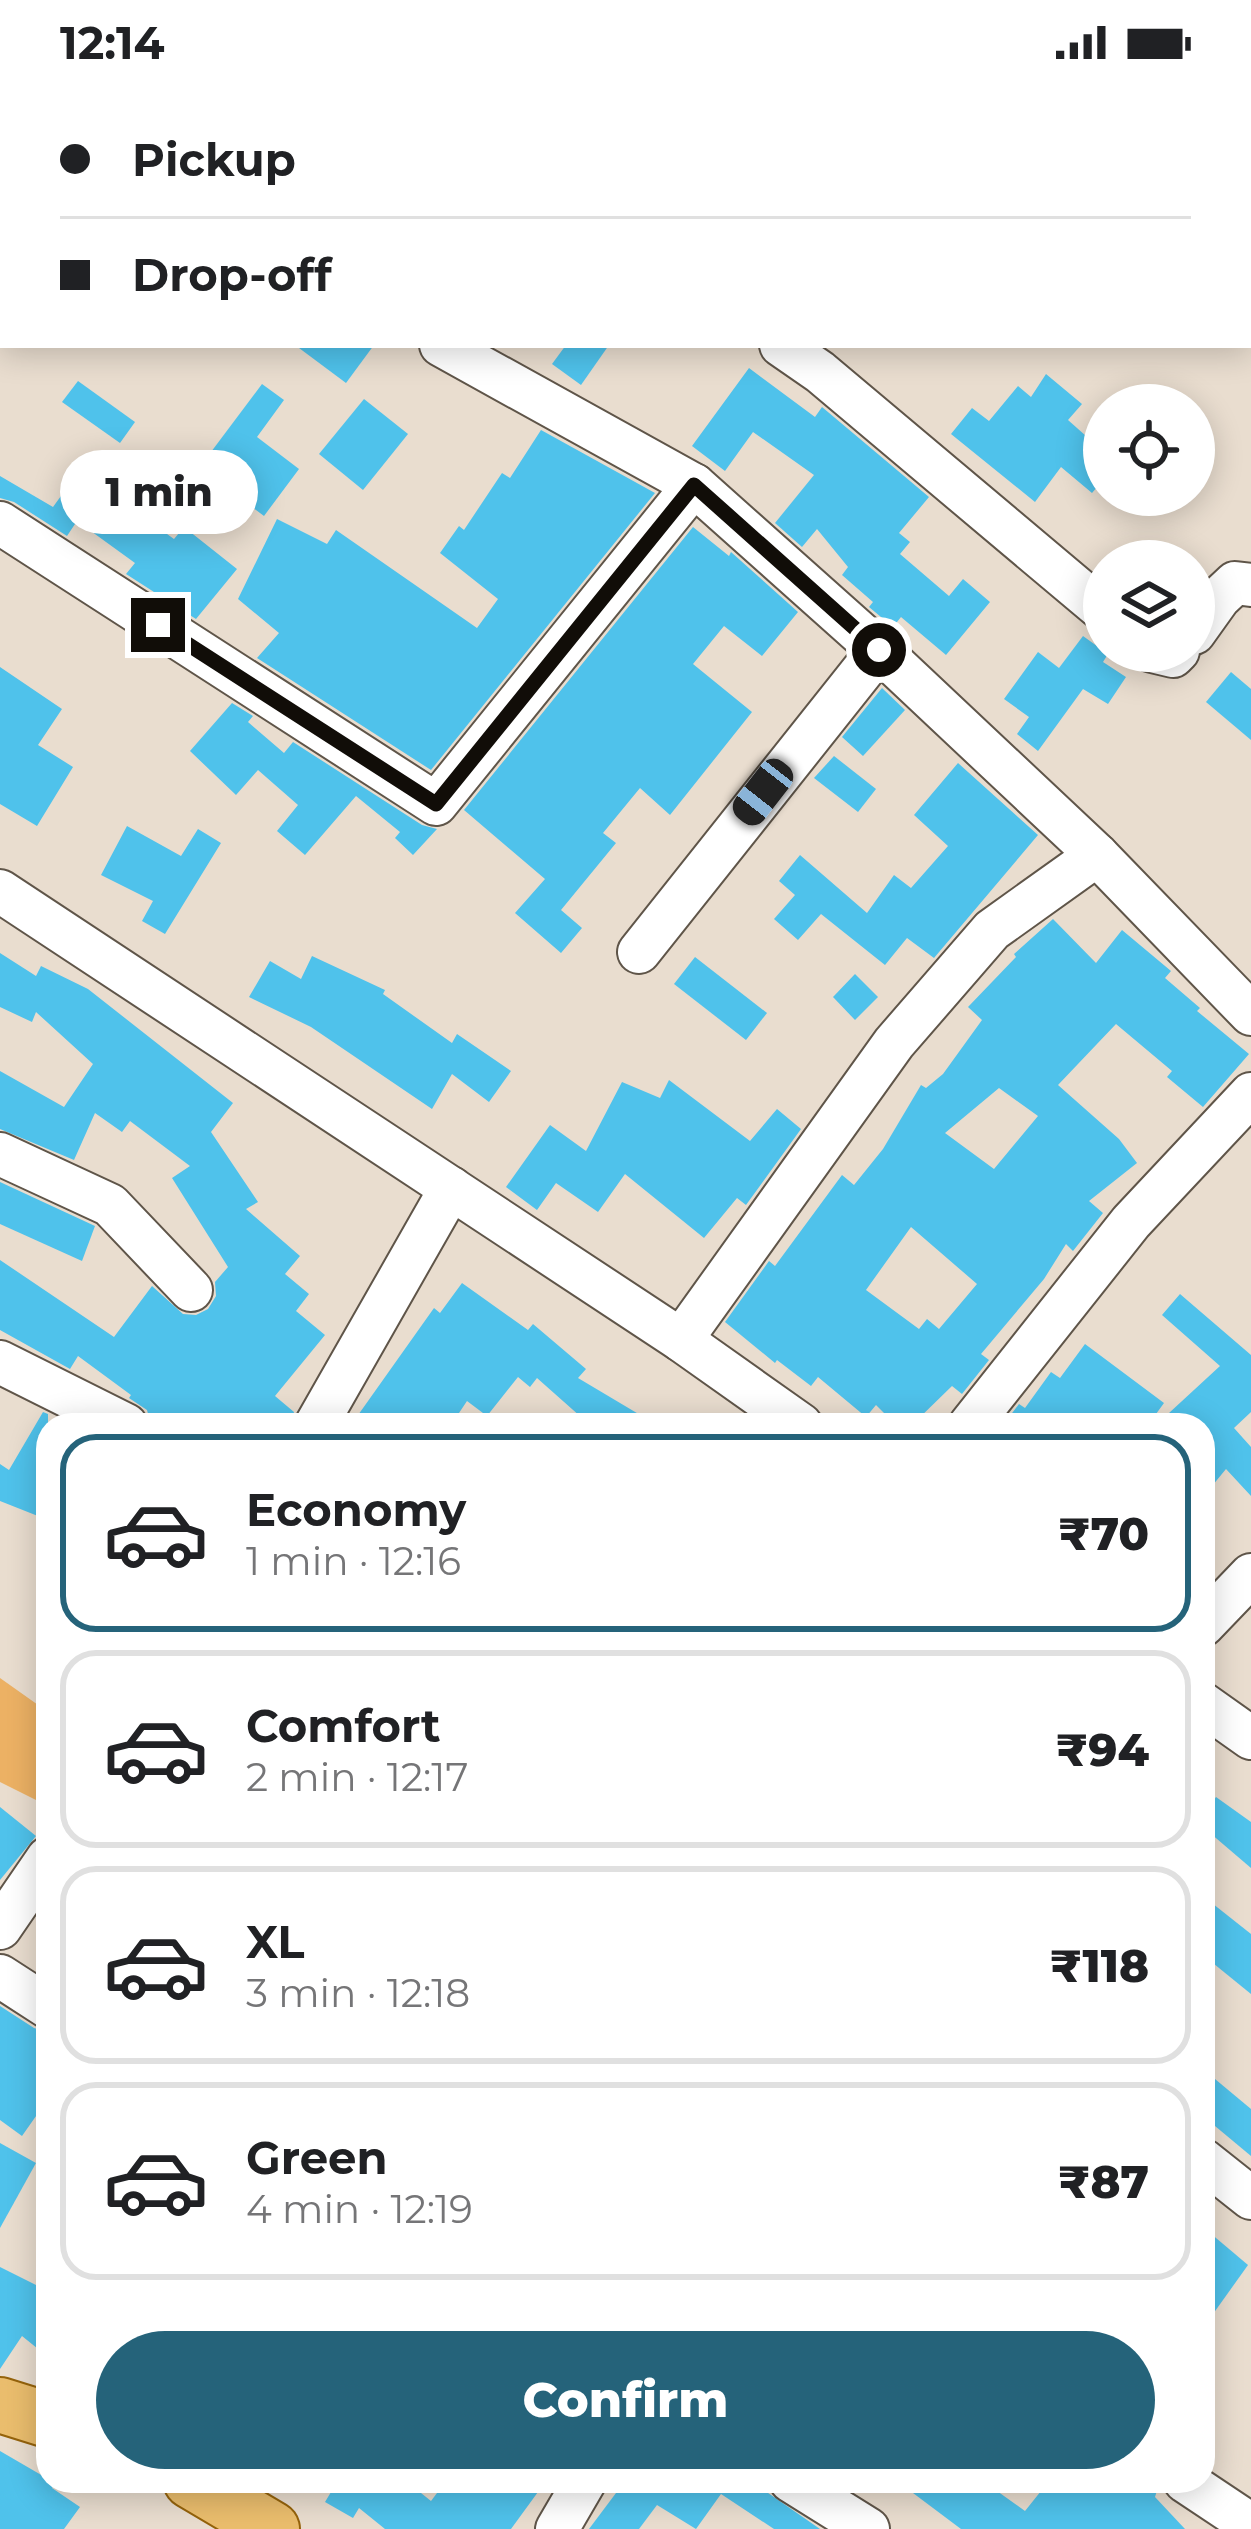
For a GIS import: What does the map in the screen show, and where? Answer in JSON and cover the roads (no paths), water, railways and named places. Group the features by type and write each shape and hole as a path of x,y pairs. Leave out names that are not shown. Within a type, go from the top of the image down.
{"main road":[{"path":"0,2405 36,2416"},
{"path":"211,2493 272,2529"}],"street":[{"path":"446,348 694,485 1097,855 1251,1014"},
{"path":"786,348 820,371 1083,593"},
{"path":"0,523 436,804 694,485"},
{"path":"1215,604 1235,583 1251,585"},
{"path":"639,952 879,650"},
{"path":"681,1340 894,1043 992,930 1097,855"},
{"path":"0,892 681,1340 784,1413"},
{"path":"979,1413 1130,1222 1251,1094"},
{"path":"0,1154 110,1205 191,1290"},
{"path":"323,1413 452,1188"},
{"path":"0,1362 102,1413"},
{"path":"1215,1612 1251,1575"},
{"path":"1215,1712 1251,1738"},
{"path":"0,1928 36,1876"},
{"path":"0,1976 36,1999"},
{"path":"1215,2170 1251,2198"},
{"path":"557,2529 578,2493"},
{"path":"810,2493 868,2529"},
{"path":"1203,2493 1251,2524"}]}
